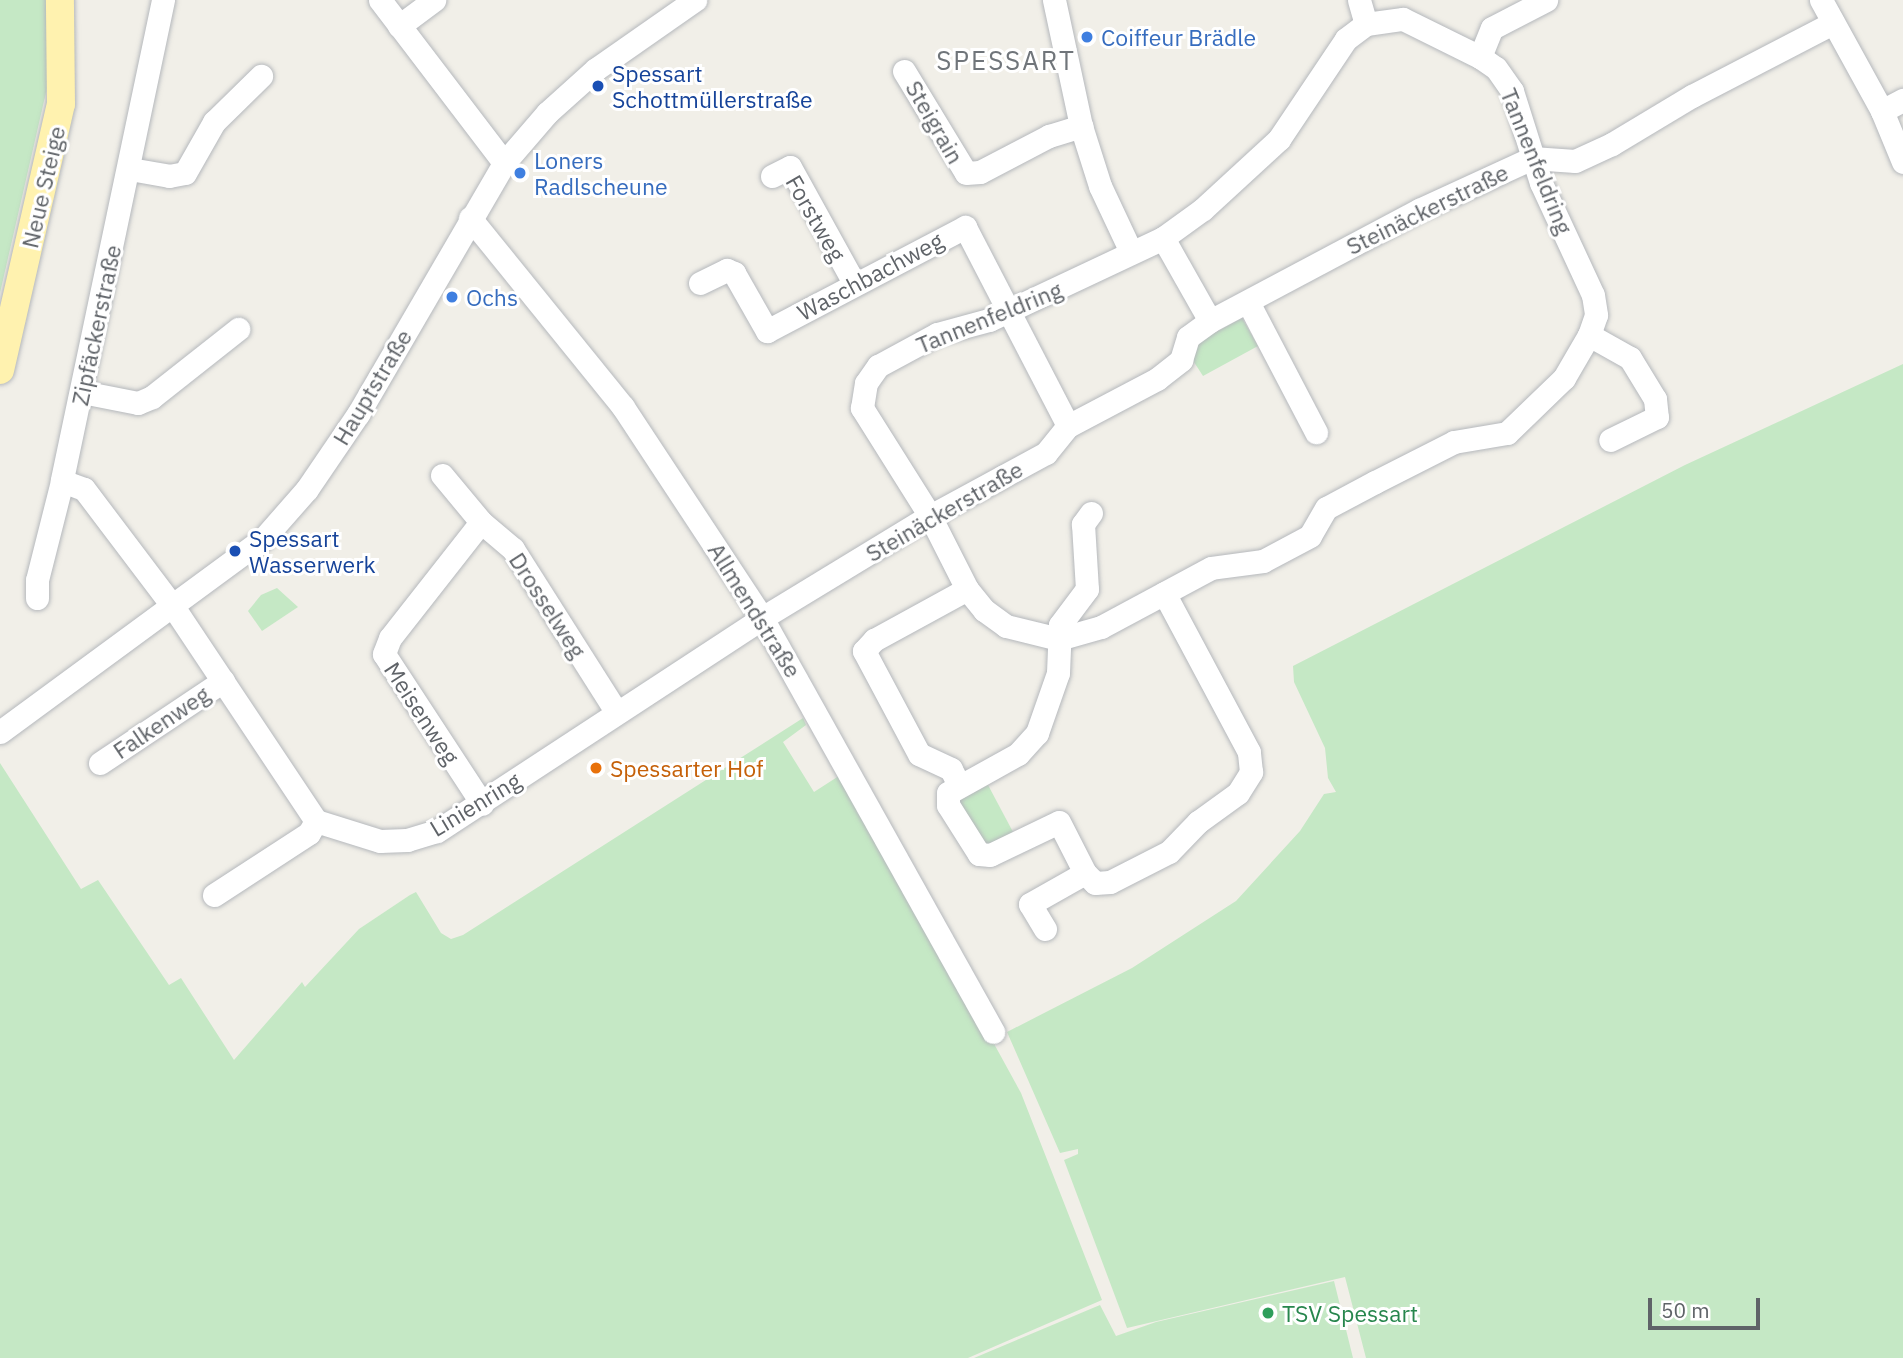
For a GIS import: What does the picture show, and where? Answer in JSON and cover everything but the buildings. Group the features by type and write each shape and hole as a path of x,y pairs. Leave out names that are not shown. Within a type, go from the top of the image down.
{"main road":[{"name":"Neue Steige","path":"0,370 61,104 60,0"}],"street":[{"name":"Zipfäckerstraße","path":"37,598 37,580 82,392 163,0"},
{"path":"380,0 504,163"},
{"path":"399,26 434,0"},
{"name":"Hauptstraße","path":"0,732 174,608 264,538 307,489 358,414 504,163 547,113 597,69 695,0"},
{"path":"1054,0 1081,126 1100,186 1130,252"},
{"path":"1359,0 1366,24"},
{"path":"1479,57 1492,28 1546,0"},
{"path":"1821,0 1882,111 1903,162"},
{"name":"Tannenfeldring","path":"1403,19 1418,23 1496,68 1512,91 1532,158 1593,295 1596,315 1589,335 1543,402 1507,433 1454,442 1325,508 1310,537 1263,561 1210,568 1101,627 1059,639 1006,626 984,610 967,589 930,516 862,408 866,383 878,366 937,334 1009,311 1163,238 1203,209 1279,139 1346,39 1366,24 1403,19"},
{"name":"Steinäckerstraße","path":"762,618 930,516 1046,453 1068,426 1157,380 1181,360 1188,337 1210,321 1419,210 1532,158 1576,161 1833,23"},
{"name":"Steigrain","path":"904,71 966,173 980,172 1049,136 1081,126"},
{"path":"130,169 169,176 186,173 214,122 261,76"},
{"path":"1882,111 1903,100"},
{"name":"Forstweg","path":"772,176 790,166 854,283"},
{"name":"Allmendstraße","path":"470,218 623,407 762,618 993,1032"},
{"name":"Waschbachweg","path":"700,283 727,270 734,272 767,331 965,227 1009,311"},
{"path":"1163,238 1210,321"},
{"path":"1248,302 1316,432"},
{"path":"1009,311 1068,426"},
{"path":"82,392 138,403 152,397 238,330"},
{"path":"1589,335 1630,358 1655,399 1657,417 1610,440"},
{"name":"Drosselweg","path":"442,475 481,522 513,549 616,711"},
{"path":"62,481 85,489 174,608 316,821 309,833 214,895"},
{"path":"1091,513 1083,524 1087,589 1060,625 1058,673 1037,733 1018,754 948,793 948,806 979,854 990,855 1059,822 1085,873 1095,883 1110,882 1169,852 1198,822 1238,793 1251,772 1249,752 1164,593"},
{"name":"Meisenweg","path":"481,522 390,638 384,654 482,804"},
{"path":"959,785 951,769 919,754 864,651 874,640 967,589"},
{"name":"Linienring","path":"316,821 380,841 407,840 437,831 482,804 616,711 762,618"},
{"name":"Falkenweg","path":"100,763 223,681"},
{"path":"1045,929 1030,904 1085,873"}],"green space":[{"path":"0,0 48,0 53,62 0,293"},
{"path":"1242,318 1258,346 1203,376 1192,359 1196,343"},
{"path":"1903,364 1903,1358 1366,1358 1345,1277 1127,1328 1064,1160 1078,1154 1078,1149 1060,1153 1007,1032 1132,968 1236,901 1300,831 1324,794 1336,792 1328,778 1325,748 1294,682 1293,666 1685,465"},
{"path":"277,588 298,607 262,631 248,611 261,595"},
{"path":"803,718 806,725 783,742 814,792 845,772 1021,1093 1102,1300 968,1358 0,1358 0,763 81,889 98,880 169,985 181,978 234,1060 302,982 305,987 359,929 410,895 416,892 441,933 451,939 463,935"},
{"path":"988,785 1014,834 978,853 952,804"},
{"name":"TSV Spessart","path":"1334,1281 1353,1358 974,1358 1100,1305 1116,1336 1156,1322"}],"place":[{"name":"Coiffeur Brädle","path":"1087,37"},
{"name":"Spessart Schottmüllerstraße","path":"598,86"},
{"name":"Loners Radlscheune","path":"520,173"},
{"name":"Ochs","path":"452,297"},
{"name":"Spessart Wasserwerk","path":"235,551"},
{"name":"Spessarter Hof","path":"596,768"},
{"name":"TSV Spessart","path":"1268,1313"}],"district":[{"name":"SPESSART","path":"1006,61"}]}
